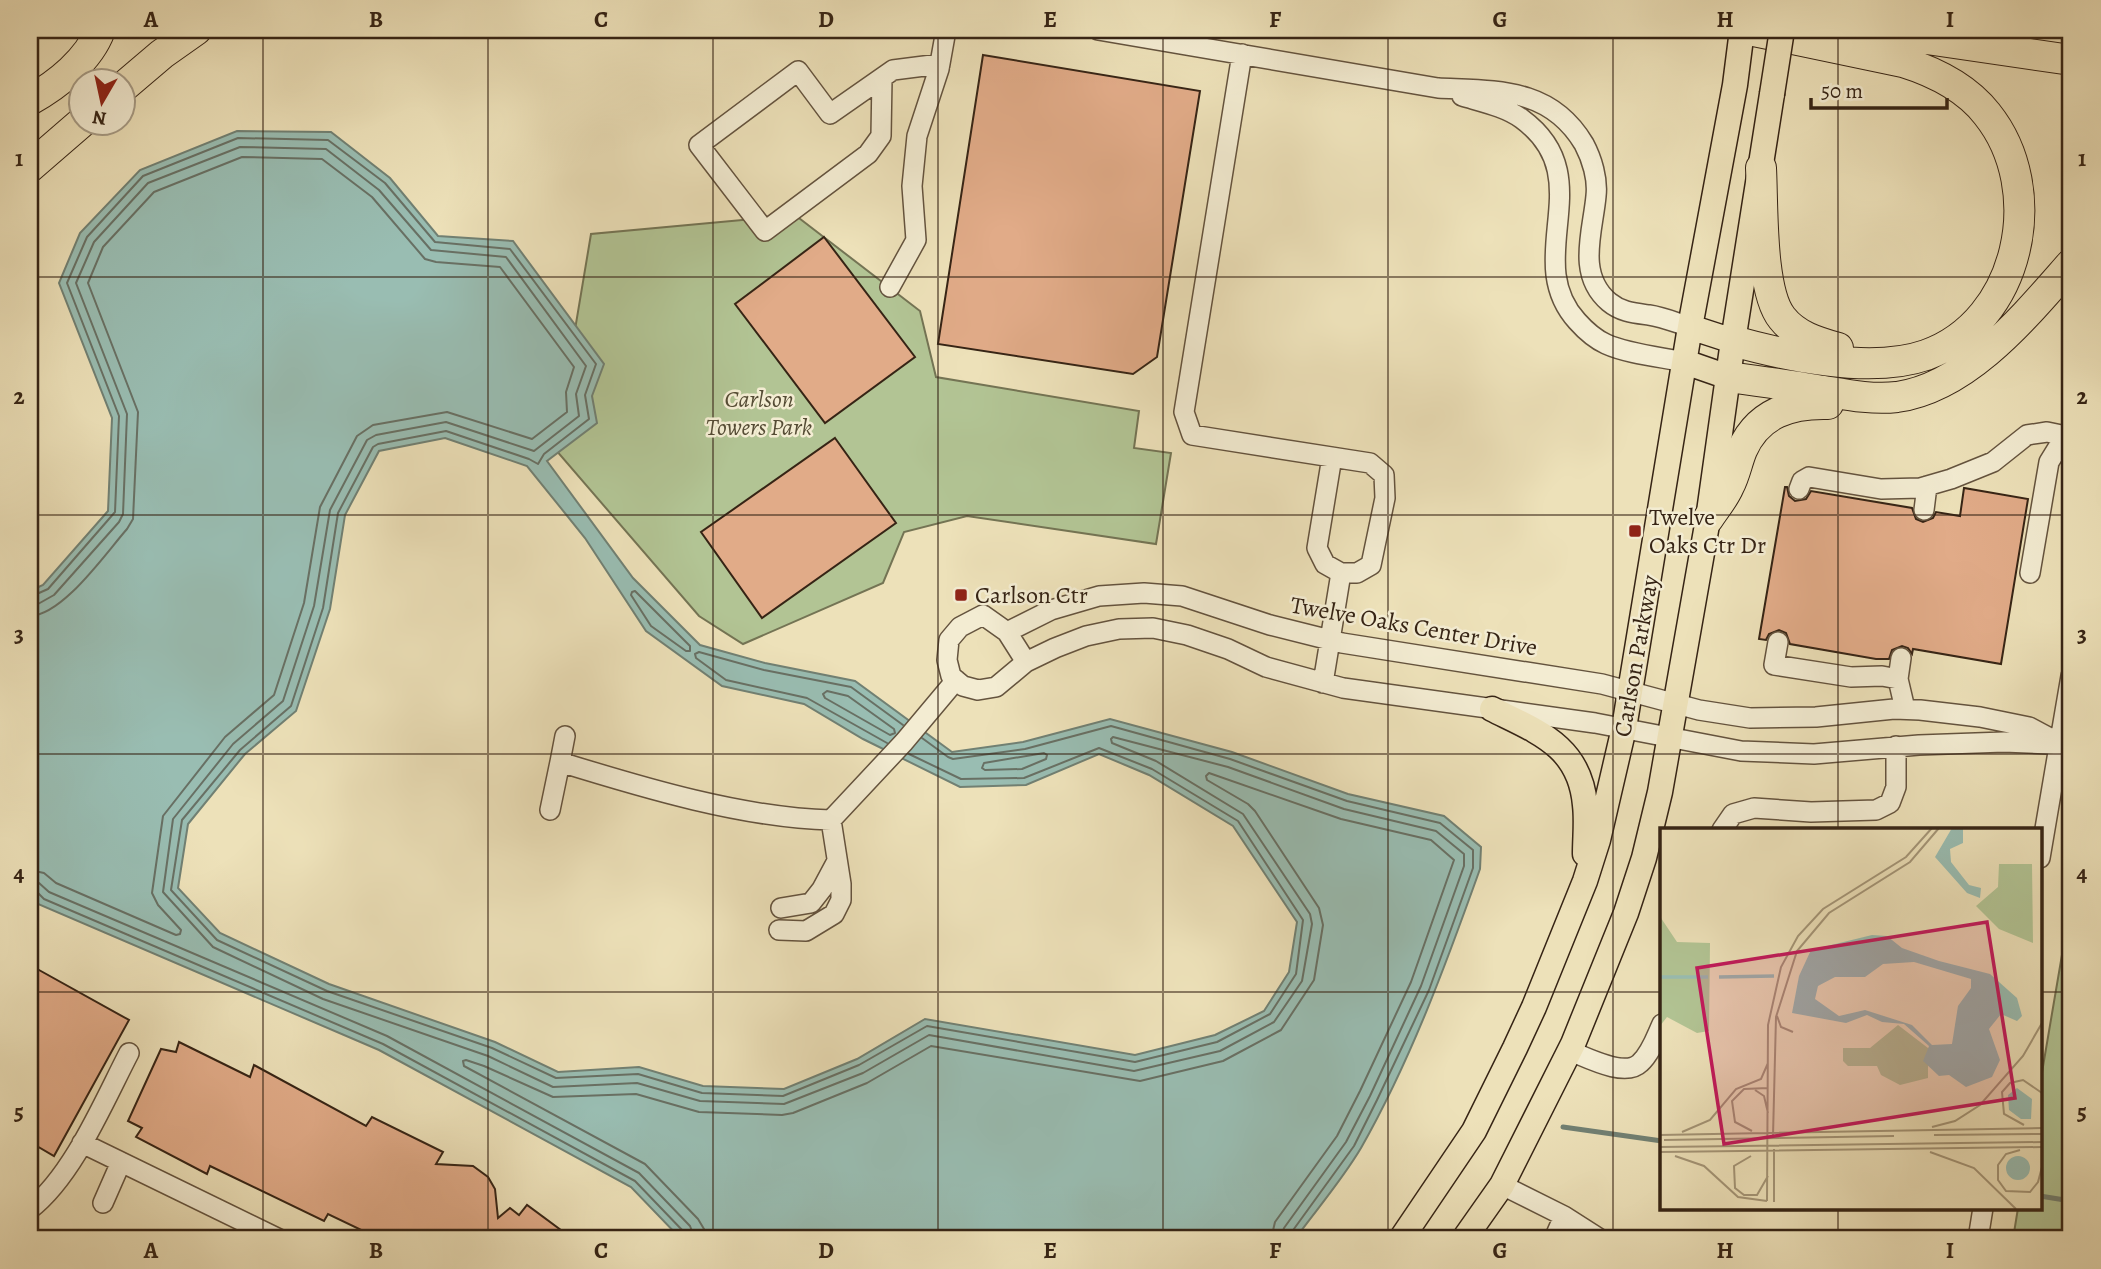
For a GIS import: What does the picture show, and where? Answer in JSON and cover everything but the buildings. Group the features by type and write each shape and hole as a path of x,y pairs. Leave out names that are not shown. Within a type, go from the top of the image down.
{"highway":[{"path":"30,100 74,68 100,30"},
{"path":"136,76 196,30"},
{"path":"1733,341 1769,350 1852,363 1900,361 1928,354 1950,344 1969,330 1993,302 2007,276 2018,235 2016,178 2006,144 1988,114 1963,90 1928,70 1903,62 1749,30"},
{"path":"1865,30 2071,60"},
{"path":"30,167 66,136"},
{"path":"1761,168 1766,272 1769,290 1780,316 1790,326 1816,342 1900,361"},
{"path":"1728,377 1856,396 1896,397 1935,387 1959,374 1986,353 2071,264"},
{"path":"1707,519 1729,487 1751,432 1772,414 1808,403 1834,404 1884,397"}],"main road":[{"name":"Carlson Parkway","path":"1401,1239 1474,1131 1534,1007 1585,881 1610,794 1624,728 1690,327 1735,85 1742,30"},
{"name":"Carlson Parkway","path":"1464,1239 1502,1185 1570,1051 1626,913 1644,858 1660,792 1707,519 1782,30"},
{"path":"1690,327 1733,341"},
{"path":"1685,362 1728,377"},
{"path":"1492,709 1536,731 1559,746 1572,761 1580,780 1585,805 1585,881"}],"street":[{"path":"890,287 916,240 912,186 917,136 940,64 946,30"},
{"path":"1098,30 1438,88 1492,90 1548,105 1576,130 1589,153 1595,173 1597,194 1588,255 1591,275 1599,290 1608,301 1621,309 1690,327"},
{"path":"1242,54 1184,412 1192,435 1332,457 1370,463 1384,475 1385,498 1371,565 1357,573 1341,573 1325,564 1317,548 1332,457"},
{"path":"881,78 881,136 868,154 765,231 699,145 798,71 830,114 881,78 892,71 940,64"},
{"path":"1438,88 1506,110 1521,118 1545,140 1559,171 1560,201 1555,272 1566,309 1589,333 1607,345 1685,362"},
{"path":"1799,489 1801,481 1809,477 1881,489 1920,488 1993,462 2027,435 2047,432 2068,436 2049,462 2030,573"},
{"path":"1924,510 1927,486"},
{"path":"1323,683 1341,573"},
{"name":"Twelve Oaks Center Drive","path":"1007,632 1051,610 1099,596 1144,593 1182,596 1270,625 1330,640 1602,684 1674,705 1750,718 1816,718 1905,709 1947,712 2029,727 2065,744"},
{"path":"1026,662 1007,632 983,615 960,627 949,640 947,660 951,676 963,686 978,690 996,687 1026,662 1086,636 1119,629 1153,628 1188,635 1228,649 1266,667 1323,683 1624,728 1741,751 1814,754 1896,746 2004,742 2065,744"},
{"path":"1777,642 1774,665 1851,677 1882,676 1898,679"},
{"path":"1901,658 1898,679 1905,709"},
{"path":"2042,849 2065,744 2071,676"},
{"path":"560,762 701,802 803,820 831,820 875,775 956,680"},
{"path":"550,810 565,736"},
{"path":"1723,828 1733,814 1754,808 1876,810 1890,803 1896,787 1896,746"},
{"path":"779,930 806,931 834,914 841,900 831,820"},
{"path":"781,908 811,903 837,861"},
{"path":"1570,1051 1597,1062 1630,1068 1638,1066 1649,1052 1660,1028"},
{"path":"30,1209 46,1197 82,1143 129,1053"},
{"path":"82,1143 279,1239"},
{"path":"103,1203 121,1162"},
{"path":"1502,1185 1564,1216 1600,1239"},
{"path":"1978,1239 1983,1210"},
{"path":"1554,1239 1564,1216"}],"green space":[{"name":"Carlson Towers Park","path":"795,215 920,311 936,377 1139,411 1134,448 1171,453 1156,544 967,516 904,532 883,583 743,644 699,616 555,449 591,234"},
{"path":"2071,902 2071,1239 2013,1239 2018,1210 2042,1210 2042,1072"}],"water":[{"path":"237,131 331,132 390,178 438,236 513,241 604,364 592,396 597,423 547,461 633,578 700,645 765,663 855,681 952,752 1023,742 1110,719 1232,752 1348,794 1444,816 1481,847 1480,869 1467,905 1427,1011 1396,1081 1354,1160 1295,1239 681,1239 631,1187 379,1050 38,904 30,893 30,591 43,585 108,511 112,418 59,283 80,233 140,170","holes":["445,438 527,466 585,538 646,631 722,686 804,704 863,739 960,787 1026,785 1099,754 1149,775 1233,826 1297,922 1289,972 1264,1011 1215,1035 1135,1055 925,1019 857,1059 784,1089 703,1086 639,1067 558,1072 495,1042 329,984 220,933 178,888 188,824 245,754 296,711 330,609 345,515 379,451"]}],"waterway":[{"path":"1563,1127 1660,1141"},
{"path":"2042,1196 2071,1201"}],"place":[{"name":"Twelve Oaks Ctr Dr","path":"1635,531"},
{"name":"Carlson Ctr","path":"961,595"}]}
